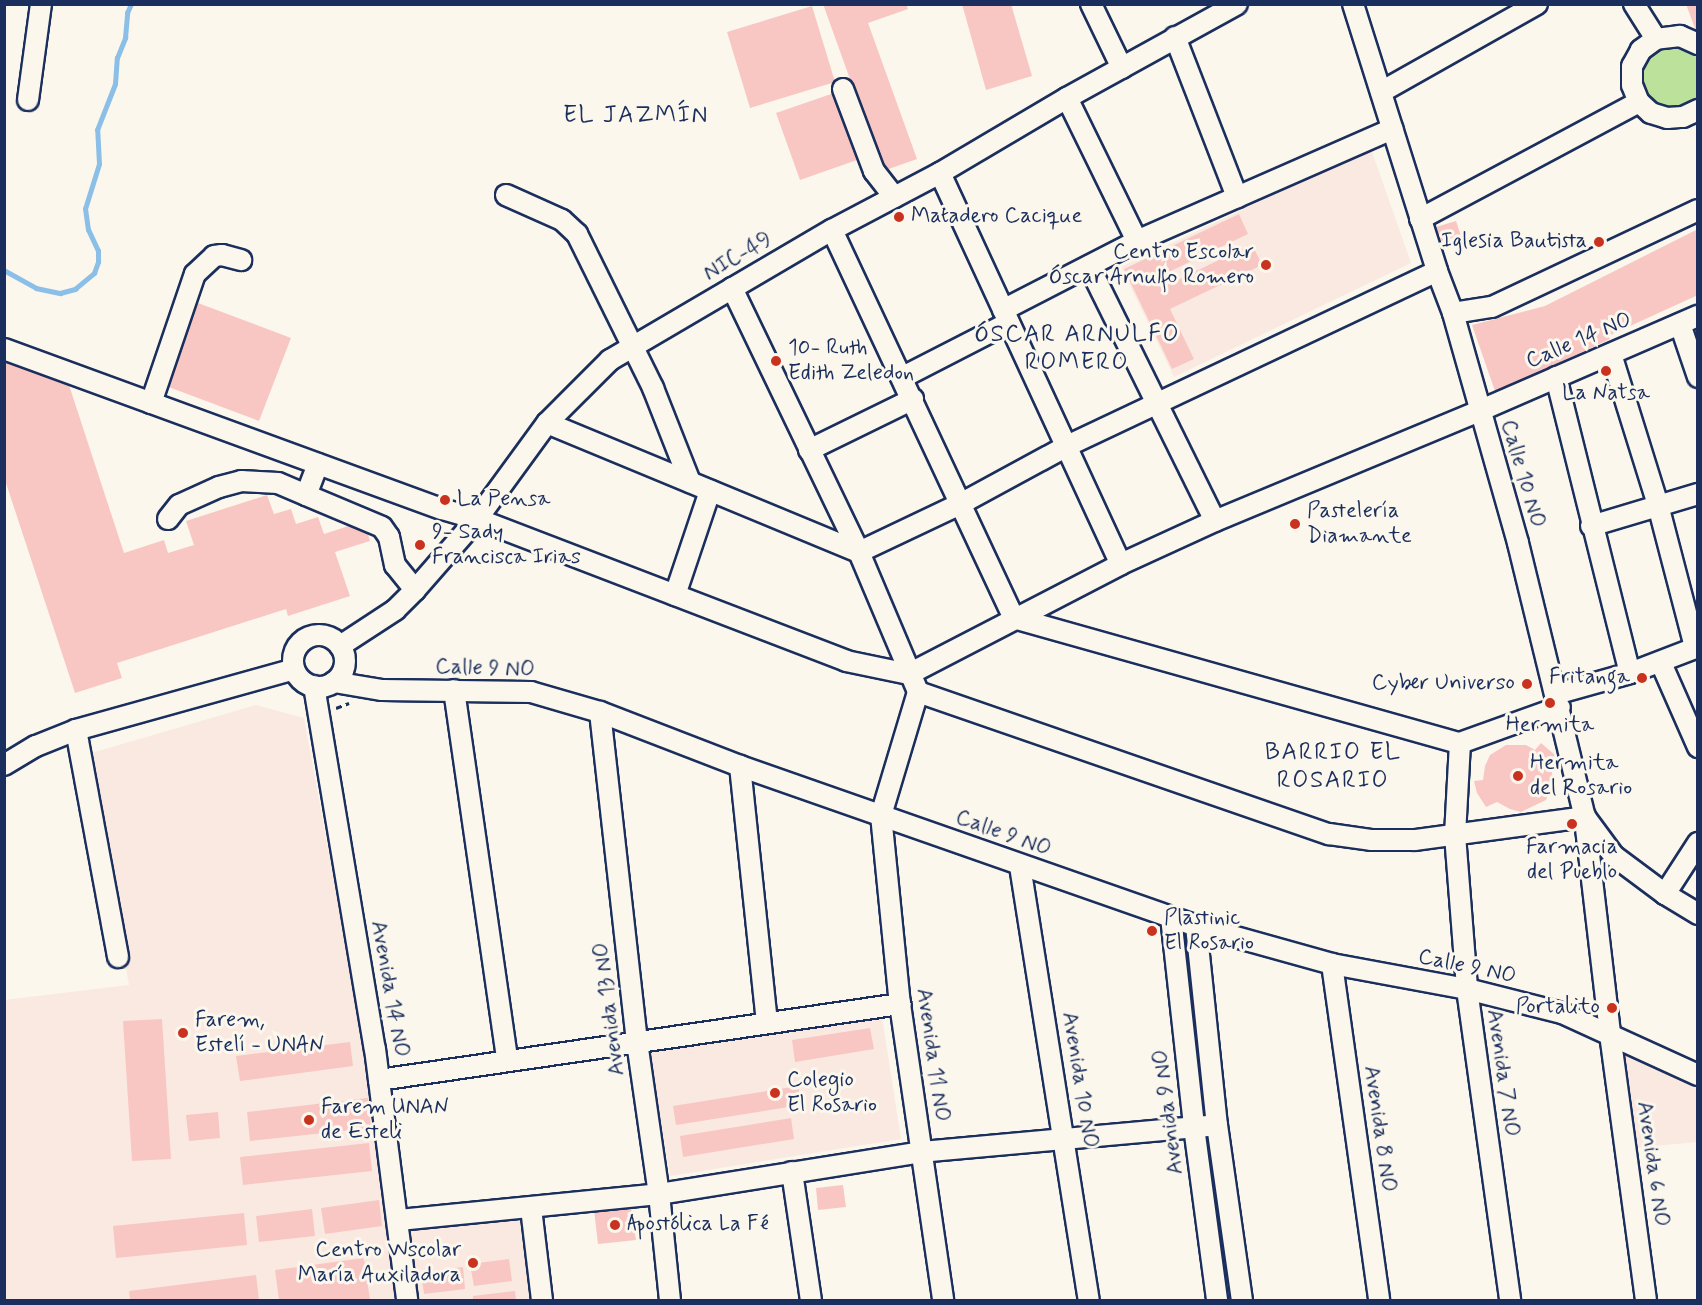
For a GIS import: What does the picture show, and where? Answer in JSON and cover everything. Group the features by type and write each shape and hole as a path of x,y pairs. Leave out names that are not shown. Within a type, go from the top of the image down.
{"street":[{"path":"28,100 42,4"},
{"path":"1091,4 1122,68"},
{"name":"NIC-49","path":"340,646 396,609 415,590 477,519 547,423 610,360 832,230 940,173 1067,98 1237,4"},
{"name":"Calle 10 NO","path":"1353,4 1420,219 1453,314 1518,543 1585,817 1614,856 1665,894 1698,914"},
{"path":"1381,92 1537,4"},
{"path":"1634,4 1656,39"},
{"path":"1698,45 1680,36 1656,39 1641,50 1632,66 1632,85 1639,102 1651,112 1667,118 1683,117 1698,110"},
{"path":"1175,37 1237,196"},
{"path":"843,89 874,171 894,197"},
{"path":"1067,98 1137,241"},
{"path":"1420,219 1639,102"},
{"path":"903,377 1089,266 1137,241 1392,129"},
{"path":"940,173 1121,564"},
{"path":"506,195 562,220 577,234 653,388 690,482"},
{"path":"1453,314 1492,307 1698,210"},
{"path":"832,230 903,377 1014,618 1460,742 1558,700 1661,663 1696,647 1658,505 1611,354"},
{"path":"151,403 195,274 214,256 222,255 241,260"},
{"path":"1089,266 1215,521"},
{"path":"547,423 859,552 962,503 1067,447 1437,271"},
{"path":"732,288 859,552 913,683 881,815"},
{"path":"1689,320 1698,377"},
{"name":"Calle 14 NO","path":"913,683 1014,618 1121,564 1215,521 1689,320"},
{"path":"4,349 442,509 477,519 846,661 913,683 1329,834 1371,840 1415,840 1585,817 1610,1034"},
{"path":"1556,377 1591,526 1630,673"},
{"path":"809,450 913,399"},
{"path":"306,495 318,464"},
{"path":"168,519 179,505 219,487 241,481 278,483 382,527 389,537 395,565 415,590"},
{"path":"675,595 710,491"},
{"path":"1591,526 1698,494"},
{"path":"311,636 327,636 340,646 345,665 334,682 324,686 314,686 302,680 294,669 293,661 297,646 311,636"},
{"path":"1661,663 1698,747"},
{"path":"4,765 36,747 76,730 294,669"},
{"name":"Calle 9 NO","path":"334,682 382,690 531,692 600,712 740,766 1196,926 1332,964 1467,989 1562,1012 1698,1075"},
{"name":"Avenida 14 NO","path":"314,686 379,1080 399,1220 407,1300"},
{"path":"454,690 507,1060"},
{"name":"Avenida 13 NO","path":"600,712 637,1042 659,1194 670,1300"},
{"path":"76,730 118,957"},
{"name":"Avenida 7 NO","path":"1460,742 1455,835 1467,989 1510,1300"},
{"path":"740,766 767,1023"},
{"name":"Avenida 11 NO","path":"881,815 900,1004 943,1300"},
{"path":"1665,894 1698,843"},
{"name":"Avenida 10 NO","path":"1020,866 1089,1300"},
{"name":"Avenida 9 NO","path":"1171,917 1194,1127 1217,1300"},
{"name":"Avenida 9 NO","path":"1196,926 1217,1125 1242,1300"},
{"name":"Avenida 8 NO","path":"1332,964 1378,1300"},
{"path":"379,1080 900,1004"},
{"name":"Avenida 6 NO","path":"1610,1034 1646,1300"},
{"path":"399,1220 659,1194 921,1152 1064,1137 1217,1125"},
{"path":"792,1172 811,1300"},
{"path":"531,1208 542,1300"}],"shaded area":[{"name":"Centro Escolar Óscar Arnulfo Romero","path":"1371,149 1411,263 1174,377 1121,267"},
{"name":"Farem, Estelí - UNAN","path":"256,705 304,718 368,1067 399,1300 5,1300 4,1000 129,985 88,754"},
{"name":"Colegio El Rosario","path":"881,1011 901,1139 670,1176 649,1048"},
{"path":"1619,1050 1697,1080 1697,1142 1633,1148"},
{"name":"Centro Wscolar María Auxiladora","path":"526,1215 539,1300 418,1300 406,1226"}],"green space":[{"path":"1662,46 1686,47 1697,56 1697,99 1689,106 1677,110 1665,109 1645,96 1640,85 1640,73 1644,62 1652,52"}],"building":[{"path":"823,4 906,4 908,9 868,23 917,159 883,171"},
{"path":"962,4 1011,4 1032,76 986,90"},
{"path":"1686,4 1698,4 1697,34"},
{"path":"812,6 835,82 750,108 727,32"},
{"path":"834,93 857,160 800,180 776,113"},
{"path":"1239,214 1248,234 1156,278 1161,288 1252,244 1262,265 1170,309 1194,359 1172,369 1124,269"},
{"path":"1456,221 1461,236 1441,241 1436,227"},
{"path":"1698,229 1698,295 1608,336 1610,339 1495,391 1472,325 1545,306"},
{"path":"198,303 291,338 259,421 166,386"},
{"path":"4,361 68,382 124,553 164,540 168,553 194,545 186,521 267,495 274,514 291,509 296,524 318,517 324,534 364,521 370,541 335,552 350,596 288,616 286,609 117,663 122,678 75,693 4,477"},
{"name":"Hermita del Rosario","path":"1541,743 1555,755 1546,763 1552,773 1553,781 1546,800 1521,812 1497,802 1486,807 1477,793 1474,781 1483,780 1485,766 1490,755 1506,745 1526,745 1535,750"},
{"path":"162,1019 171,1159 132,1161 123,1021"},
{"path":"870,1028 874,1049 795,1062 792,1040"},
{"path":"350,1042 353,1066 240,1081 236,1056"},
{"path":"798,1086 801,1105 676,1125 673,1106"},
{"name":"Farem UNAN de Esteli","path":"368,1098 371,1128 250,1141 247,1112"},
{"path":"218,1112 220,1138 189,1141 186,1115"},
{"path":"791,1118 794,1139 683,1157 680,1136"},
{"path":"369,1143 372,1171 243,1185 240,1157"},
{"path":"843,1185 846,1207 818,1210 816,1188"},
{"path":"379,1200 382,1226 325,1234 321,1208"},
{"name":"Apostólica La Fé","path":"631,1206 636,1240 598,1244 594,1210"},
{"path":"312,1209 315,1236 259,1242 256,1216"},
{"path":"244,1213 247,1245 116,1258 113,1226"},
{"path":"364,1258 370,1300 279,1300 275,1270"},
{"path":"509,1259 512,1281 474,1286 470,1264"},
{"path":"463,1267 465,1289 424,1294 421,1272"},
{"path":"256,1275 259,1300 130,1300 129,1291"},
{"path":"515,1291 516,1300 473,1300 473,1296"}],"waterway":[{"path":"4,270 36,288 60,293 75,289 94,273 98,262 98,251 88,230 85,209 99,164 97,130 115,84 117,58 125,38 127,13 131,4"}],"place":[{"name":"Matadero Cacique","path":"899,217"},
{"name":"Iglesia Bautista","path":"1599,242"},
{"name":"Centro Escolar Óscar Arnulfo Romero","path":"1266,265"},
{"name":"10- Ruth Edith Zeledon","path":"776,361"},
{"name":"La Natsa","path":"1606,371"},
{"name":"La Pensa","path":"445,500"},
{"name":"Pastelería Diamante","path":"1295,524"},
{"name":"9- Sady Francisca Irias","path":"420,545"},
{"name":"Fritanga","path":"1642,678"},
{"name":"Cyber Universo","path":"1527,684"},
{"name":"Hermita","path":"1550,703"},
{"name":"Hermita del Rosario","path":"1518,776"},
{"name":"Farmacia del Pueblo","path":"1572,824"},
{"name":"Plastinic El Rosario","path":"1152,931"},
{"name":"Portalito","path":"1612,1008"},
{"name":"Farem, Estelí - UNAN","path":"183,1033"},
{"name":"Colegio El Rosario","path":"775,1093"},
{"name":"Farem UNAN de Esteli","path":"309,1120"},
{"name":"Apostólica La Fé","path":"615,1225"},
{"name":"Centro Wscolar María Auxiladora","path":"473,1263"}],"district":[{"name":"EL JAZMÍN","path":"636,116"},
{"name":"ÓSCAR ARNULFO ROMERO","path":"1077,349"},
{"name":"BARRIO EL ROSARIO","path":"1333,767"}]}
